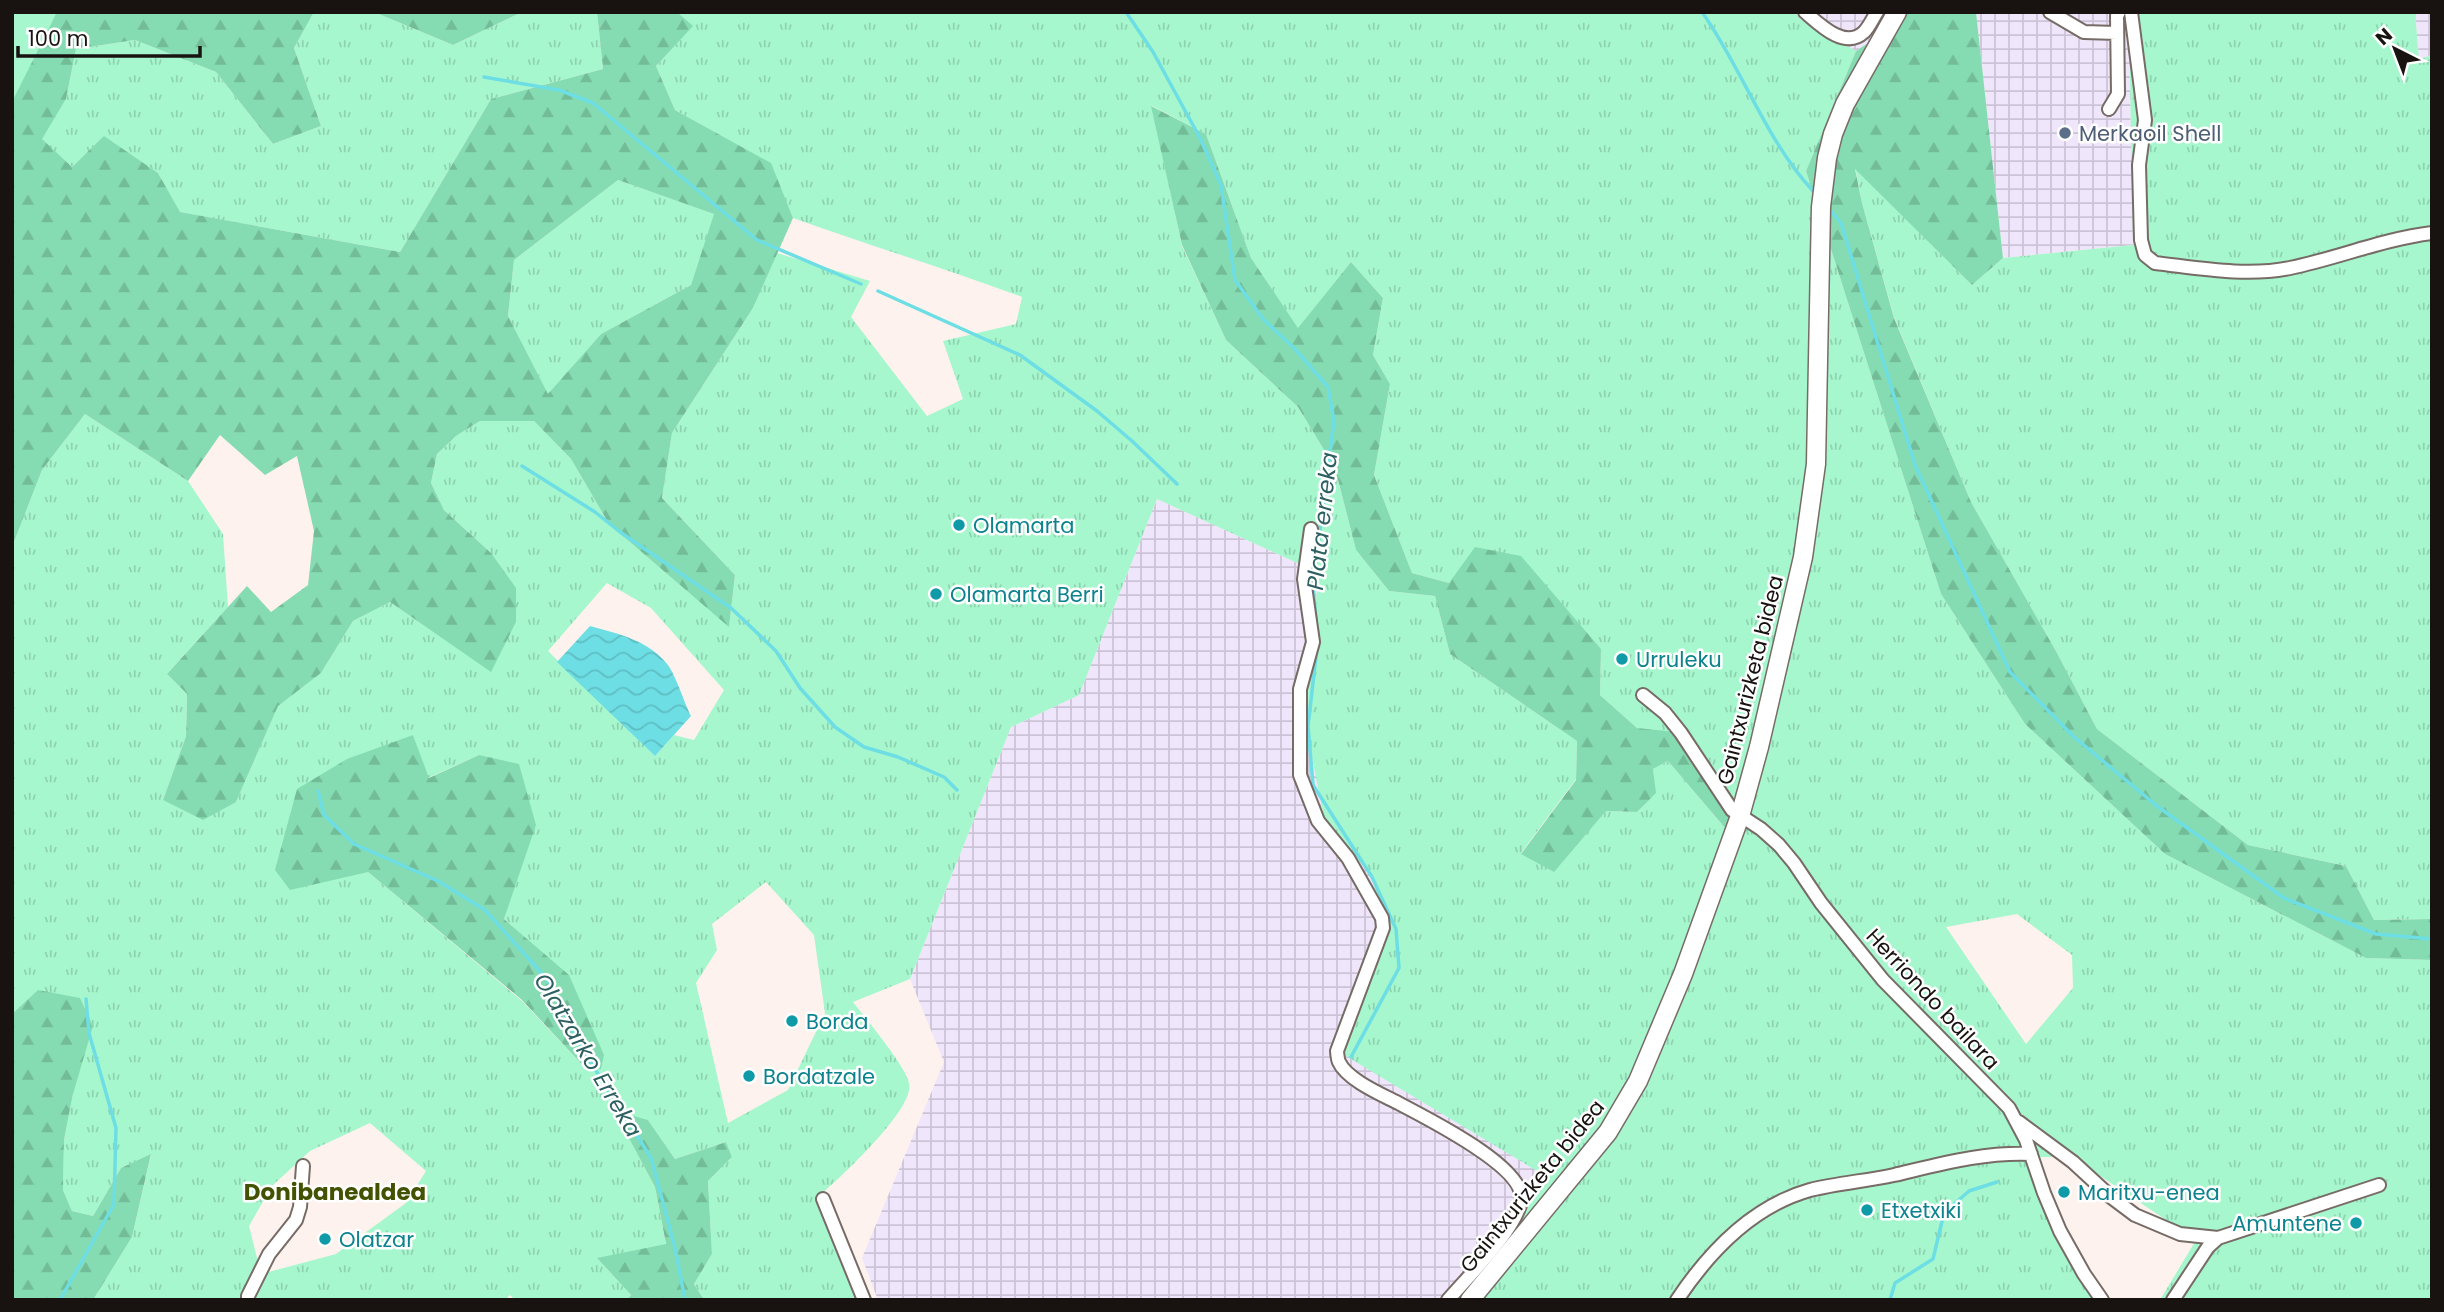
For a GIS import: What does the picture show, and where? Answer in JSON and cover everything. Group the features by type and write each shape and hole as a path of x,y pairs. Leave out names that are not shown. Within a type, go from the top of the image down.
{"main road":[{"name":"Gaintxurizketa bidea","path":"1470,1300 1608,1132 1622,1110 1638,1080 1683,974 1740,816 1762,735 1803,557 1816,464 1821,207 1827,158 1845,104 1898,12"}],"street":[{"path":"1805,12 1843,39 1857,37 1865,31 1877,12"},
{"path":"2050,12 2084,32 2117,33"},
{"path":"2109,109 2118,94 2119,12"},
{"path":"2132,12 2145,120 2139,165 2141,240 2145,255 2155,263 2233,271 2287,269 2407,236 2432,233"},
{"path":"1311,529 1304,579 1313,642 1300,690 1300,775 1318,821 1348,858 1382,918 1383,928 1337,1051 1338,1061 1350,1075 1368,1087 1434,1122 1497,1162 1520,1186 1522,1200 1512,1222 1448,1300"},
{"name":"Herriondo bailara","path":"1643,695 1673,723 1732,810 1779,845 1821,903 1904,1003 1939,1034 2009,1108 2031,1154 2060,1231 2102,1300"},
{"path":"2016,1119 2134,1215 2180,1234 2218,1238"},
{"path":"1677,1300 1707,1260 1730,1236 1791,1197 1819,1188 1891,1175 1964,1157 2031,1154"},
{"path":"248,1300 257,1275 269,1254 296,1220 300,1207 303,1166"},
{"path":"2173,1300 2208,1247 2218,1238 2378,1185"},
{"path":"823,1199 864,1300"}],"shaded area":[{"path":"1795,12 1891,12 1874,39 1856,51 1800,19"},
{"path":"1976,12 2135,12 2129,25 2133,245 2003,258"},
{"path":"2415,12 2432,12 2432,55 2419,59"},
{"path":"1157,499 1319,573 1303,712 1324,818 1372,877 1384,927 1337,1050 1548,1177 1439,1300 878,1300 862,1258 944,1062 910,979 1011,727 1079,695"}],"green space":[{"path":"12,12 314,12 294,48 321,126 273,144 216,72 135,40 76,49 66,99 42,139 72,167 104,136 158,173 180,212 400,252 491,99 603,69 597,12 677,12 693,26 656,66 675,110 771,163 793,218 753,308 672,433 662,498 735,575 729,627 609,524 571,459 534,421 480,421 456,436 437,454 431,483 444,510 491,553 516,588 516,622 491,672 390,602 353,621 321,673 278,706 236,802 203,820 163,800 186,736 187,694 167,674 247,586 271,612 308,585 314,531 297,456 265,475 220,435 188,481 85,414 42,470 12,547","holes":["618,180 714,214 691,285 601,334 548,394 508,316 514,260"]},
{"path":"12,12 57,12 14,98 12,108"},
{"path":"314,12 374,12 453,45 522,12 597,12 603,69 491,99 400,252 179,212 158,173 104,137 72,167 41,139 66,99 76,49 135,40 216,72 273,144 321,126 294,48"},
{"path":"374,12 522,12 453,45"},
{"path":"677,12 1795,12 1800,19 1856,51 1806,171 1941,594 2025,724 2165,854 2366,958 2432,960 2432,1300 2160,1300 2196,1240 2072,1157 2039,1157 2068,1248 2108,1300 1439,1300 1547,1177 1336,1050 1384,927 1372,877 1324,818 1303,712 1319,573 1157,499 1079,695 1011,727 910,979 853,1002 893,1054 909,1083 908,1094 901,1109 889,1125 819,1196 859,1297 857,1300 704,1300 694,1284 712,1254 708,1181 732,1157 726,1142 675,1159 648,1120 625,1131 655,1187 666,1245 598,1259 631,1295 627,1300 515,1300 510,1295 505,1300 93,1300 132,1237 151,1155 121,1168 93,1216 72,1211 63,1190 64,1140 73,1094 39,990 12,1014 12,547 42,470 85,414 188,481 223,534 228,607 167,674 187,694 186,736 163,800 236,802 278,705 321,673 353,621 390,602 491,671 491,553 444,510 431,483 437,454 456,436 480,421 534,421 571,459 609,524 729,626 735,575 662,498 672,433 753,308 777,253 870,281 851,317 927,416 963,399 943,341 1016,324 1022,297 793,218 770,163 675,110 656,66 692,26","holes":["1152,106 1206,134 1251,258 1298,329 1351,262 1383,298 1373,355 1390,384 1374,475 1412,573 1449,583 1601,649 1600,695 1637,728 1737,804 1726,829 1668,761 1653,769 1655,793 1637,812 1606,811 1554,871 1521,853 1576,779 1577,741 1450,654 1435,596 1389,591 1356,550 1335,468 1298,407 1226,340 1182,246","607,583 651,608 724,690 694,740 674,735 655,756 548,651","413,735 428,778 479,755 514,884 504,919 569,976 588,1071 522,1001 368,872","766,882 814,935 825,1013 788,1090 728,1123 696,983 717,950 712,924","2017,914 2072,955 2073,988 2026,1044 1946,927","370,1123 426,1171 406,1203 336,1254 261,1274 249,1226 272,1186 310,1151"]},
{"path":"1891,12 1976,12 2003,258 1972,285 1855,169 1894,318 1971,502 2097,729 2248,845 2346,866 2374,920 2432,919 2432,960 2366,958 2165,854 2025,724 1941,594 1806,171 1856,51 1874,39"},
{"path":"2135,12 2415,12 2419,59 2432,55 2432,919 2374,920 2346,866 2248,845 2097,729 1971,502 1894,317 1862,203 1855,167 1972,285 2003,258 2133,245 2129,25"},
{"path":"1151,106 1206,134 1251,258 1298,328 1351,262 1383,298 1373,355 1390,384 1374,475 1412,573 1449,583 1475,547 1521,556 1601,649 1600,695 1637,728 1686,733 1738,804 1726,829 1668,761 1653,769 1656,793 1637,812 1606,811 1554,872 1521,854 1576,780 1577,741 1450,654 1435,596 1389,591 1356,550 1335,468 1298,407 1226,340 1182,245"},
{"path":"618,180 715,214 691,285 601,334 548,395 508,316 514,260"},
{"path":"413,735 429,778 479,755 519,764 536,825 504,919 569,975 604,1055 601,1069 588,1071 522,1000 368,872 290,890 275,870 297,789 347,759"},
{"path":"38,990 80,998 93,1026 73,1094 64,1140 63,1190 72,1211 93,1216 121,1168 151,1154 132,1237 93,1300 12,1300 12,1014"},
{"path":"630,1115 648,1120 675,1159 726,1142 732,1157 708,1181 712,1254 694,1284 704,1300 627,1300 631,1295 597,1258 666,1244 655,1187 625,1131"}],"water":[{"path":"590,626 622,635 651,649 668,665 674,676 691,716 655,756 557,662"}],"waterway":[{"name":"Plata erreka","path":"1126,12 1153,52 1200,138 1221,185 1235,280 1263,319 1294,348 1328,387 1334,421 1313,585 1317,633"},
{"path":"1702,12 1781,149 1813,191"},
{"path":"484,77 559,90 593,103 757,240 861,284"},
{"path":"1831,211 1841,223 1915,465 2010,672 2074,737 2157,806 2284,898 2376,934 2432,939"},
{"path":"878,291 1020,355 1097,411 1177,484"},
{"path":"522,466 595,512 731,608 776,651 800,688 835,727 864,747 898,757 944,777 957,790"},
{"name":"Plata erreka","path":"1317,648 1308,726 1313,785 1372,877 1396,929 1399,968 1351,1057"},
{"name":"Olatzarko Erreka","path":"318,791 324,815 354,844 438,881 485,910 546,978 583,1050 651,1158 675,1248 685,1300"},
{"path":"60,1300 114,1204 116,1128 89,1033 86,999"},
{"path":"1890,1300 1895,1283 1933,1259 1944,1213 1969,1191 1997,1182"}],"place":[{"name":"Merkaoil Shell","path":"2065,133"},
{"name":"Olamarta","path":"959,525"},
{"name":"Olamarta Berri","path":"936,594"},
{"name":"Urruleku","path":"1622,659"},
{"name":"Borda","path":"792,1021"},
{"name":"Bordatzale","path":"749,1076"},
{"name":"Maritxu-enea","path":"2064,1192"},
{"name":"Etxetxiki","path":"1867,1210"},
{"name":"Amuntene","path":"2356,1223"},
{"name":"Olatzar","path":"325,1239"}],"district":[{"name":"Donibanealdea","path":"335,1192"}]}
